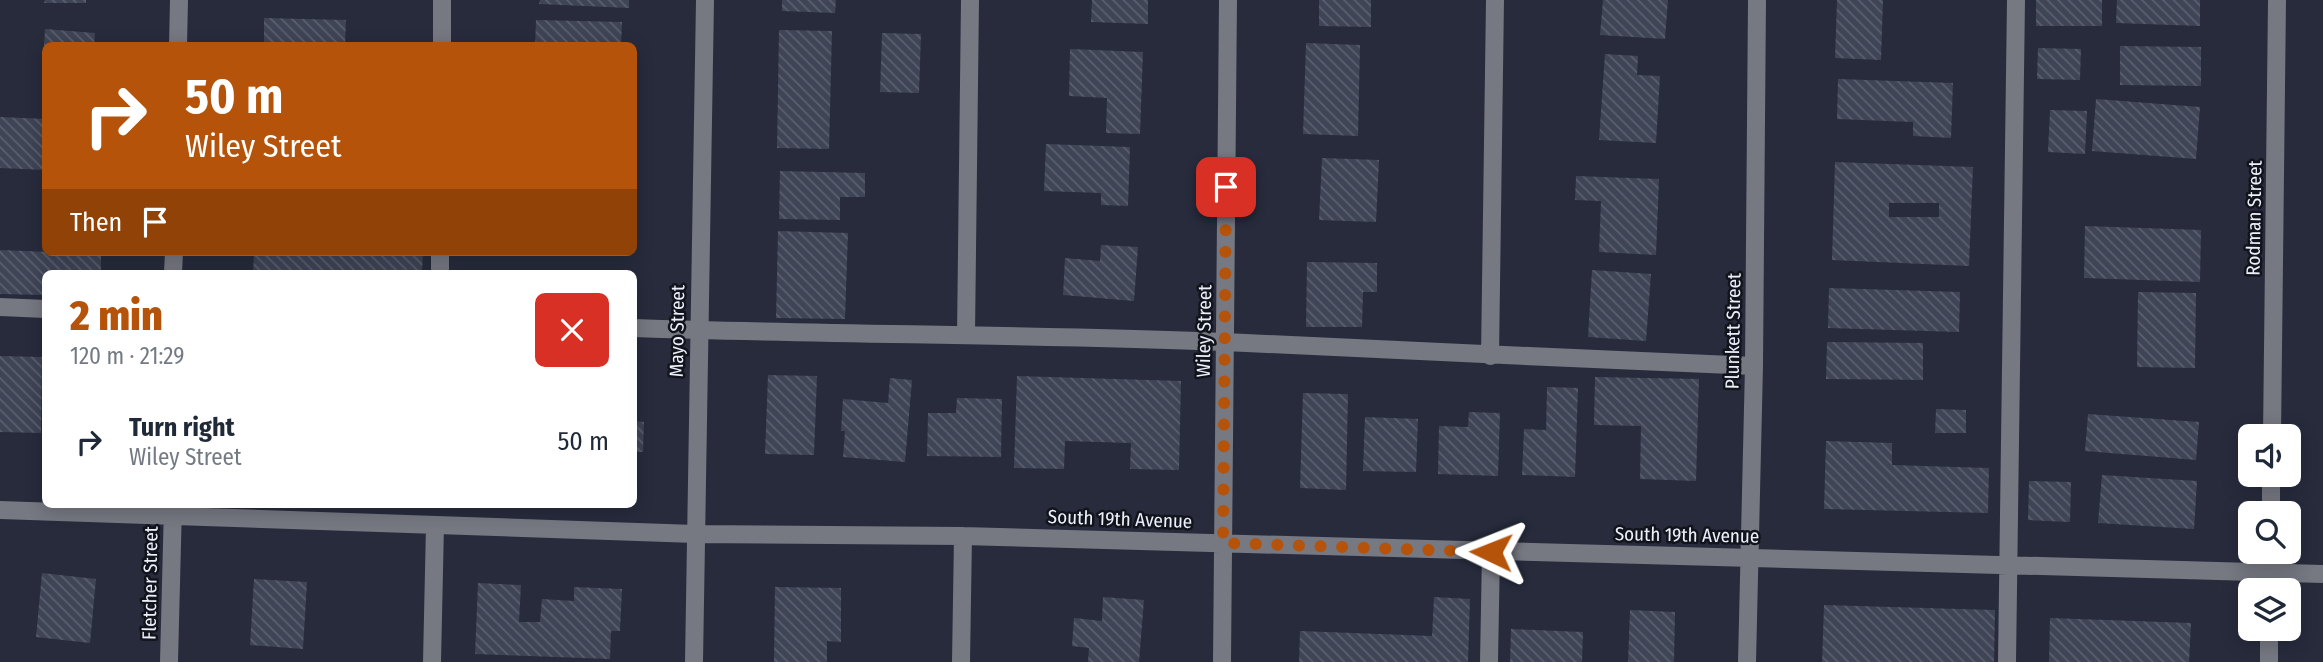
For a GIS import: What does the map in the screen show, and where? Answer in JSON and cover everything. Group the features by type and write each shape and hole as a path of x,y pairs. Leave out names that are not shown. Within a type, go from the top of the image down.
{"street":[{"path":"178,42 179,0"},
{"path":"442,0 442,42"},
{"name":"Mayo Street","path":"694,662 705,0"},
{"path":"965,335 970,0"},
{"name":"Wiley Street","path":"1222,662 1228,0"},
{"path":"1490,356 1495,0"},
{"name":"Plunkett Street","path":"1747,662 1754,366 1757,0"},
{"path":"2007,662 2016,0"},
{"name":"Rodman Street","path":"2272,424 2277,0"},
{"path":"0,307 42,309"},
{"path":"637,327 698,331 1224,342 1754,366"},
{"name":"South 19th Avenue","path":"0,510 173,509 435,525 695,534 964,536 2007,564 2238,579"},
{"name":"Fletcher Street","path":"169,662 173,509"},
{"path":"432,662 435,525"},
{"path":"961,662 964,536"},
{"path":"1489,662 1491,552"},
{"name":"South 19th Avenue","path":"2296,578 2323,575"},
{"path":"2269,641 2269,662"}],"building":[{"path":"45,0 86,0 86,3 44,3"},
{"path":"540,0 629,0 629,8 539,4"},
{"path":"782,0 836,0 835,13 782,11"},
{"path":"1092,0 1148,0 1148,24 1091,22"},
{"path":"1319,0 1371,0 1371,27 1319,26"},
{"path":"1603,0 1668,0 1665,39 1600,35"},
{"path":"1837,0 1883,0 1881,60 1835,58"},
{"path":"2036,0 2102,0 2102,26 2036,26"},
{"path":"2117,0 2200,0 2200,26 2116,23"},
{"path":"264,18 346,20 345,42 264,42"},
{"path":"536,20 622,22 621,42 535,42"},
{"path":"45,29 95,33 94,42 44,42"},
{"path":"779,30 832,31 829,149 777,148"},
{"path":"882,33 921,34 919,93 880,92"},
{"path":"1306,43 1360,45 1358,136 1303,134"},
{"path":"2120,46 2201,47 2201,86 2120,85"},
{"path":"2038,48 2081,49 2080,80 2037,79"},
{"path":"1070,49 1143,52 1140,134 1106,133 1107,98 1069,96"},
{"path":"1605,54 1638,56 1637,75 1660,76 1656,143 1599,140"},
{"path":"1838,79 1953,83 1951,138 1913,136 1913,122 1837,119"},
{"path":"2096,99 2200,107 2196,159 2092,151"},
{"path":"2050,110 2087,111 2085,154 2048,152"},
{"path":"0,117 42,119 42,170 0,168"},
{"path":"1046,144 1130,147 1128,206 1101,205 1101,193 1044,191"},
{"path":"1322,158 1379,160 1376,222 1319,220"},
{"path":"1835,162 1973,167 1969,266 1832,260","holes":["1889,203 1939,203 1939,217 1889,217"]},
{"path":"780,171 865,173 865,197 840,197 840,220 779,219"},
{"path":"1576,176 1659,179 1656,255 1599,252 1601,201 1575,200"},
{"path":"2085,226 2201,230 2200,282 2084,278"},
{"path":"778,231 848,233 845,319 776,318"},
{"path":"1101,245 1138,247 1134,301 1063,295 1065,258 1100,261"},
{"path":"0,250 42,252 42,256 101,256 101,270 42,270 42,295 0,294"},
{"path":"254,256 423,256 422,270 253,270"},
{"path":"1307,262 1377,263 1377,292 1363,292 1362,327 1306,327"},
{"path":"1592,270 1651,274 1646,341 1588,337"},
{"path":"1829,288 1960,292 1959,332 1828,328"},
{"path":"2138,292 2196,293 2195,368 2137,367"},
{"path":"1827,342 1923,343 1923,380 1826,379"},
{"path":"0,356 42,357 41,433 0,432"},
{"path":"768,375 817,376 814,455 765,454"},
{"path":"1017,376 1181,381 1179,470 1130,469 1131,443 1065,441 1064,469 1014,468"},
{"path":"1595,377 1699,379 1696,481 1640,479 1641,426 1594,425"},
{"path":"890,378 912,380 905,462 843,457 843,399 888,403"},
{"path":"1547,387 1578,388 1575,477 1522,475 1524,429 1546,430"},
{"path":"1303,393 1348,394 1346,490 1300,488"},
{"path":"957,398 1002,399 1001,457 927,456 928,413 956,413"},
{"path":"1936,409 1966,410 1966,433 1935,433"},
{"path":"1469,412 1500,413 1498,476 1438,474 1439,426 1468,427"},
{"path":"2088,414 2199,422 2196,460 2085,451"},
{"path":"1365,417 1418,419 1416,472 1363,471"},
{"path":"637,421 644,422 643,452 637,452"},
{"path":"1826,441 1892,443 1892,465 1989,468 1988,513 1824,509"},
{"path":"2102,475 2197,481 2194,529 2098,523"},
{"path":"2029,481 2071,482 2070,522 2028,520"},
{"path":"42,573 96,579 90,643 36,637"},
{"path":"254,579 307,582 303,649 250,645"},
{"path":"478,583 521,585 519,622 540,622 542,599 574,601 574,587 622,589 620,631 611,631 610,659 475,654"},
{"path":"775,587 841,588 841,642 827,641 827,662 774,662"},
{"path":"1103,597 1144,600 1139,662 1088,662 1089,648 1072,646 1074,618 1102,621"},
{"path":"1434,597 1470,599 1468,662 1299,662 1300,631 1432,636"},
{"path":"1824,605 1995,610 1994,662 1822,662"},
{"path":"1630,610 1675,612 1674,662 1628,662"},
{"path":"2050,618 2191,623 2189,662 2049,662"},
{"path":"1511,629 1583,632 1582,662 1510,662"}],"route":[{"path":"1226,187 1223,543 1491,552"}]}
